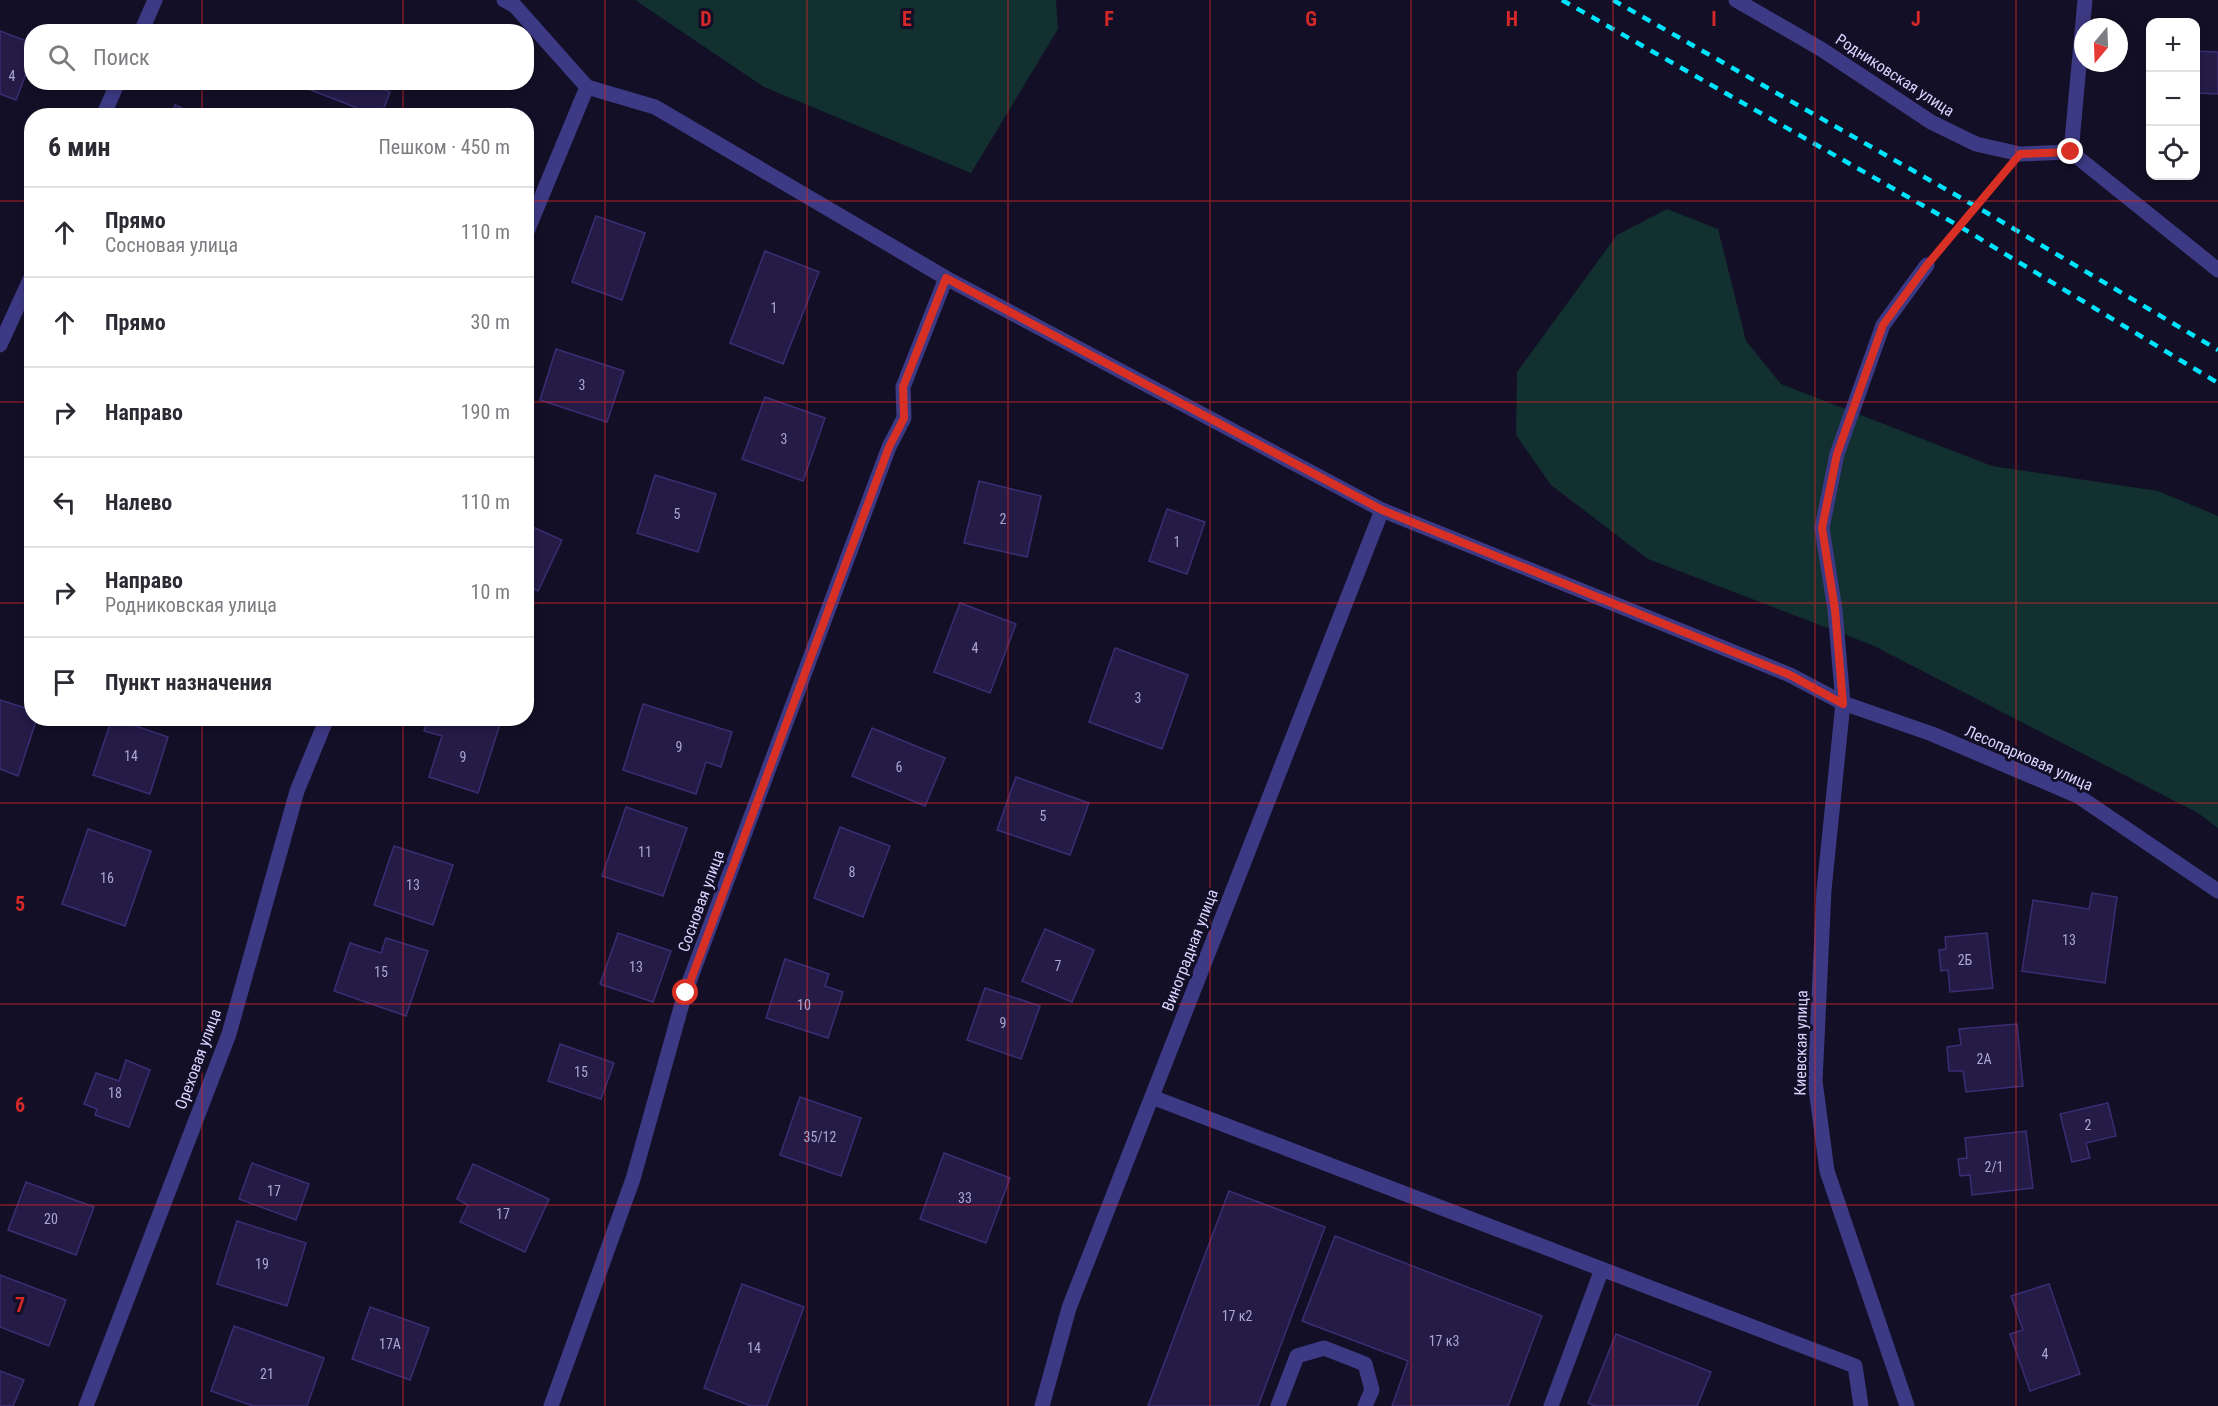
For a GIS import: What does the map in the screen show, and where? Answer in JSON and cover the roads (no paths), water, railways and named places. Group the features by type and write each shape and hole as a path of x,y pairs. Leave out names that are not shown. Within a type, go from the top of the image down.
{"street":[{"path":"144,24 155,0"},
{"path":"504,0 515,6 531,24"},
{"name":"Родниковская улица","path":"1736,0 1821,49 1931,122 1976,144 2020,154 2071,152"},
{"path":"2085,0 2071,152 2218,270"},
{"path":"534,27 587,87 534,215"},
{"name":"Лесопарковая улица","path":"587,87 655,107 946,278 1382,510 1790,675 1843,704 1932,734 2078,796 2218,891"},
{"path":"107,108 114,90"},
{"name":"Киевская улица","path":"1907,1406 1827,1171 1815,1081 1824,890 1843,704 1835,610 1822,528 1835,465 1883,325 1927,265"},
{"name":"Сосновая улица","path":"551,1406 633,1179 686,993 889,447 904,418 903,387 946,278"},
{"path":"0,345 24,292"},
{"name":"Виноградная улица","path":"1042,1406 1069,1308 1382,510"},
{"name":"Ореховая улица","path":"86,1406 229,1034 297,791 324,726"},
{"path":"1152,1097 1855,1366 1861,1406"},
{"path":"1551,1406 1602,1269"},
{"path":"1278,1406 1297,1356 1324,1347 1365,1364 1372,1390 1365,1406"}],"railway":[{"path":"1562,0 1959,226 2218,383"},
{"path":"1613,0 1977,207 2218,350"}]}
